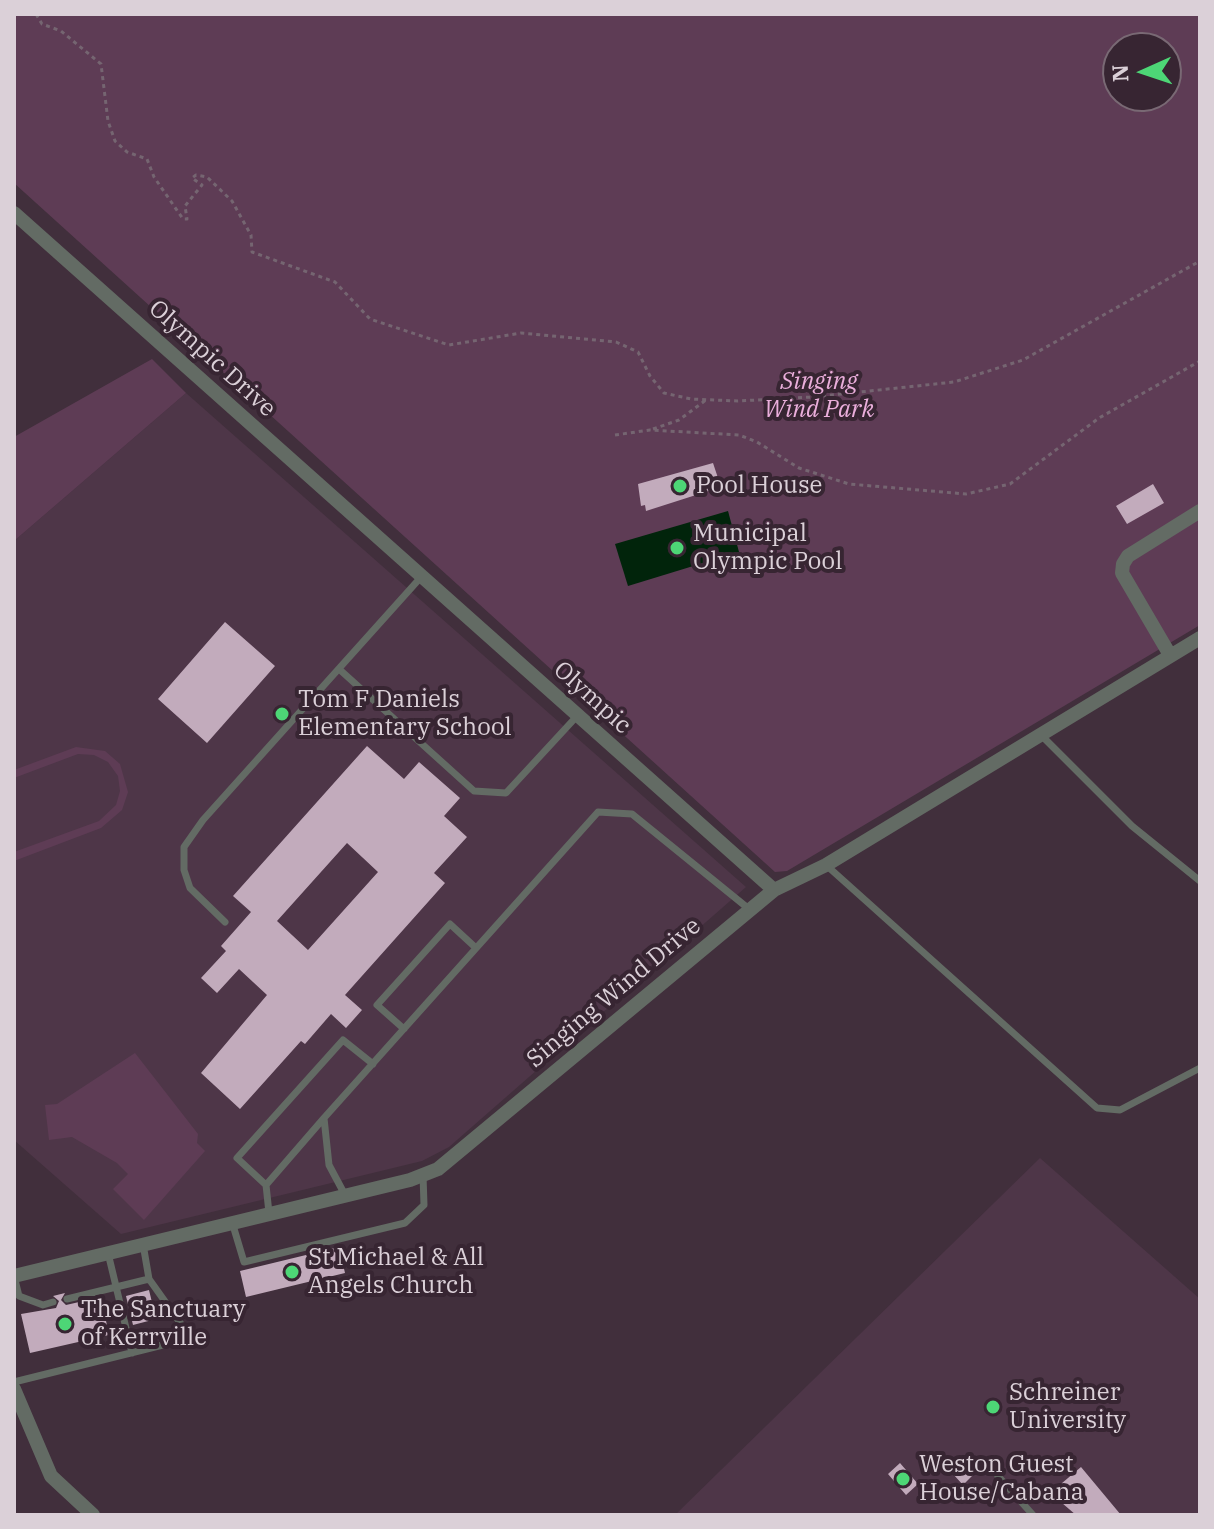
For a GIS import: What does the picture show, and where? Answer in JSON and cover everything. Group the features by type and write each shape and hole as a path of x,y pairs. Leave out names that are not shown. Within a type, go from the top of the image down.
{"street":[{"name":"Olympic Drive","path":"17,222 380,539"},
{"path":"1170,655 1122,573 1123,564 1128,556 1200,511"},
{"name":"Olympic","path":"380,539 774,890"},
{"name":"Singing Wind Drive","path":"14,1276 345,1195 438,1169 774,890 826,865 1200,638"},
{"path":"14,1389 51,1476 93,1515"}],"lane":[{"path":"225,922 190,888 184,870 184,847 203,820 422,576"},
{"path":"339,669 474,791 506,793 578,715"},
{"path":"1042,736 1132,826 1200,881"},
{"path":"266,1185 598,812 632,814 749,909"},
{"path":"826,865 1097,1108 1120,1110 1200,1068"},
{"path":"404,1029 377,1005 408,970 450,924 476,948"},
{"path":"269,1213 266,1185 237,1158 343,1040 373,1064"},
{"path":"324,1118 329,1165 345,1195"},
{"path":"232,1222 244,1262 405,1223 424,1205 423,1175"},
{"path":"14,1382 191,1338 149,1279 143,1244"},
{"path":"108,1253 132,1353"},
{"path":"14,1276 19,1296 43,1305 53,1302"},
{"path":"67,1299 149,1279"},
{"path":"998,1476 1033,1515"}],"path":[{"path":"36,14 42,24 61,31 101,64 108,121 115,141 127,152 147,159 154,177 183,219 187,219 185,206 202,185 192,178 196,175 207,177 232,201 251,235 252,252 335,282 370,319 449,345 521,333 616,342 638,352 650,376 664,393 706,400 813,397 954,382 1023,360 1200,261"},
{"path":"650,430 739,435 757,442 799,468 849,484 944,494 977,492 1010,484 1099,418 1200,361"},
{"path":"615,435 650,430 679,420 706,400"}],"shaded area":[{"name":"Tom F Daniels Elementary School","path":"186,393 746,887 449,1147 422,1161 121,1234 14,1140 14,541"},
{"name":"Municipal Olympic Pool","path":"728,511 739,552 628,586 615,544"},
{"name":"Schreiner University","path":"1040,1158 1200,1299 1200,1515 675,1515"}],"green space":[{"name":"Singing Wind Park","path":"14,14 1200,14 1200,625 787,871 775,872 14,183"},
{"path":"152,359 186,393 14,541 14,437"},
{"path":"76,747 105,751 120,764 128,792 122,810 101,828 14,861 14,852 99,821 116,805 120,791 118,776 108,762 94,755 78,754 14,778 14,770"},
{"path":"135,1053 198,1134 197,1143 205,1151 144,1220 113,1189 128,1174 117,1163 72,1137 49,1140 45,1105 57,1104"}],"building":[{"name":"Pool House","path":"713,463 721,487 646,511 645,505 641,506 638,484"},
{"path":"1153,484 1164,503 1127,524 1116,506"},
{"path":"225,622 275,666 207,743 158,699"},
{"path":"367,746 404,779 419,762 460,798 444,816 467,837 434,873 445,883 345,995 362,1010 346,1028 331,1014 305,1044 301,1041 240,1109 201,1073 267,995 239,969 217,993 201,978 226,951 221,946 251,912 233,896","holes":["347,843 378,872 308,950 277,921"]},
{"name":"St Michael & All Angels Church","path":"339,1247 345,1273 246,1297 240,1271"},
{"path":"149,1290 156,1319 133,1325 126,1296"},
{"name":"The Sanctuary of Kerrville","path":"65,1293 61,1300 66,1305 101,1297 109,1335 30,1353 21,1314 56,1308 59,1301 53,1296"},
{"path":"970,1458 979,1469 963,1485 953,1474"},
{"name":"Weston Guest House/Cabana","path":"900,1463 918,1484 906,1495 888,1474"},
{"path":"1081,1467 1121,1515 1076,1515 1062,1503 1064,1501 1055,1489"}],"place":[{"name":"Pool House","path":"680,486"},
{"name":"Municipal Olympic Pool","path":"677,548"},
{"name":"Tom F Daniels Elementary School","path":"282,714"},
{"name":"St Michael & All Angels Church","path":"292,1272"},
{"name":"The Sanctuary of Kerrville","path":"65,1324"},
{"name":"Schreiner University","path":"993,1407"},
{"name":"Weston Guest House/Cabana","path":"903,1479"}]}
